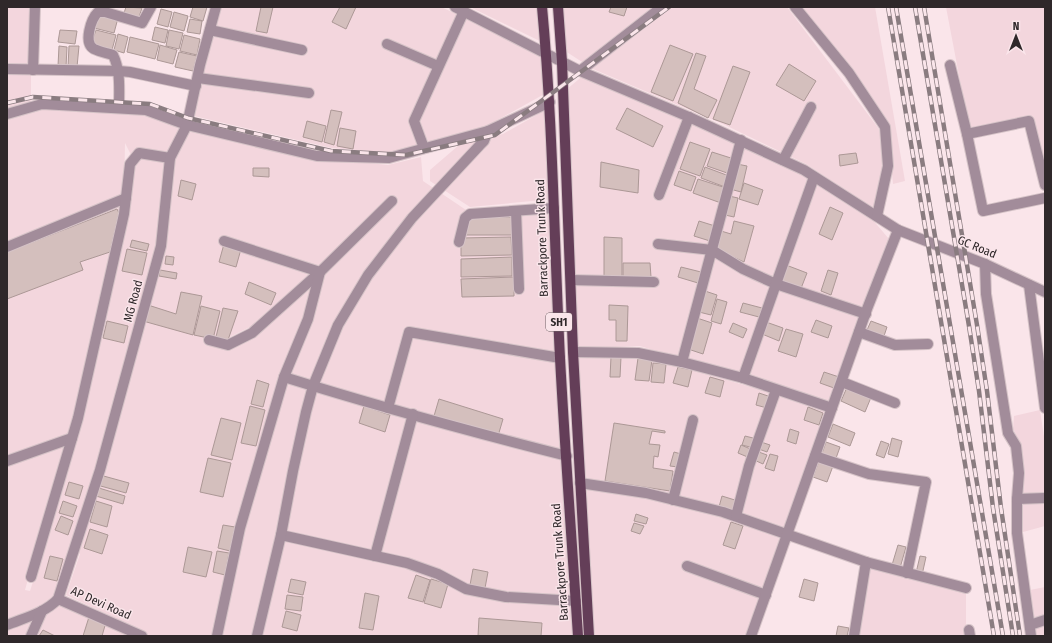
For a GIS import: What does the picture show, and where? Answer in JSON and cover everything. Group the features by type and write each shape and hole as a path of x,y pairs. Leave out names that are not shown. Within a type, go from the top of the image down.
{"main road":[{"name":"Barrackpore Trunk Road","path":"542,7 550,102 560,358 578,636"},
{"name":"Barrackpore Trunk Road","path":"558,7 562,62 573,352 589,636"}],"street":[{"path":"33,70 35,7"},
{"path":"119,108 119,71 113,55 94,49 90,45 88,38 94,11 105,12 142,23 151,7"},
{"name":"MG Road","path":"58,599 100,470 161,246 170,158 187,125 216,7"},
{"path":"580,71 662,7"},
{"path":"795,7 849,73 885,127 888,166 877,216"},
{"path":"424,148 414,121 438,66 459,9"},
{"name":"GC Road","path":"459,9 546,55 580,71 689,116 804,170 898,230 985,264 1045,292"},
{"path":"210,30 302,50"},
{"path":"387,44 438,66"},
{"path":"950,65 967,134 983,210 1045,198"},
{"path":"7,69 119,71 197,82 309,93"},
{"path":"7,114 42,104 146,110 187,125 317,156 389,158 488,131 550,102"},
{"path":"782,160 811,107"},
{"path":"659,195 689,116"},
{"path":"967,134 1030,121 1045,186"},
{"path":"256,636 281,535 293,471 313,386 338,325 368,275 412,218 484,141 488,131"},
{"path":"682,362 741,140"},
{"path":"31,578 78,418 124,214 130,164 139,152 170,158"},
{"path":"743,378 814,177"},
{"path":"7,247 126,198"},
{"path":"208,340 228,345 252,333 320,272 392,201"},
{"path":"460,242 465,218 467,216 477,213 554,208"},
{"path":"516,210 519,289"},
{"path":"751,636 859,332 898,230"},
{"path":"224,240 320,272"},
{"path":"658,244 712,250 742,269 776,284 866,314"},
{"path":"985,264 986,294 1008,433 1016,446 1019,473 1017,533 1031,636"},
{"path":"217,636 240,528 284,377 308,319 320,272"},
{"path":"571,280 654,282"},
{"path":"1030,285 1045,402"},
{"path":"388,408 409,332 560,358"},
{"path":"859,332 895,345 928,344"},
{"path":"573,352 638,353 682,362 743,378 832,408"},
{"path":"284,377 490,437 567,456"},
{"path":"842,382 895,403"},
{"path":"736,516 749,466 776,390"},
{"path":"374,556 413,414"},
{"path":"672,500 693,420"},
{"path":"7,460 72,438"},
{"path":"815,456 869,474 926,482 907,573"},
{"path":"580,483 646,493 723,512 787,533 866,562 966,588"},
{"path":"1017,499 1045,498"},
{"path":"281,535 407,563 438,574 466,589 506,597 576,601"},
{"path":"854,636 866,562"},
{"path":"687,566 766,594"},
{"name":"AP Devi Road","path":"7,625 42,611 58,599 142,636"},
{"path":"30,636 42,611"},
{"path":"1030,625 1045,620"}],"shaded area":[{"path":"7,7 32,7 30,65 7,65"},
{"path":"220,7 441,7 546,55 548,92 483,128 394,153 332,148 194,116"},
{"path":"470,7 542,7 544,43"},
{"path":"556,7 787,7 879,129 885,165 874,209 806,164 723,124 593,69 559,47"},
{"path":"801,7 875,7 905,181 893,184 887,124"},
{"path":"946,7 1045,7 1045,174 1030,116 969,128"},
{"path":"7,73 31,74 31,112 45,108 145,113 189,131 288,154 388,165 421,157 423,181 472,214 551,208 559,408 573,636 7,636","holes":["125,143 135,163 53,520 30,591 25,590 74,414 124,197","256,324 256,335 227,350 230,337","70,550 80,554 66,595 113,617 111,624 58,603 54,593"]},
{"path":"584,75 799,173 872,219 889,239 830,404 640,346 568,349 561,94"},
{"path":"547,109 553,199 470,207 430,181 430,170 459,145 503,134"},
{"path":"640,355 827,409 785,528 691,501 574,477 570,357"},
{"path":"1040,410 1045,443 1045,526 1023,532 1020,503 1020,442 1013,429 1014,416"},
{"path":"573,486 632,494 710,511 782,535 747,636 584,636"},
{"path":"870,567 966,590 966,636 857,636"},
{"path":"1045,587 1045,636 1035,636 1030,590"}],"building":[{"path":"126,7 142,8 138,20 123,16"},
{"path":"193,7 207,7 203,21 190,17"},
{"path":"261,7 273,7 267,33 256,31"},
{"path":"340,7 356,7 346,29 332,22"},
{"path":"611,7 627,7 624,16 609,12"},
{"path":"161,9 172,12 168,27 157,24"},
{"path":"174,12 188,16 184,31 170,27"},
{"path":"98,13 118,18 114,33 94,28"},
{"path":"190,19 202,21 200,34 187,32"},
{"path":"155,27 168,30 165,43 152,40"},
{"path":"60,30 77,31 75,44 58,42"},
{"path":"96,30 116,35 112,50 91,44"},
{"path":"169,30 183,33 179,49 166,46"},
{"path":"118,34 128,37 124,53 114,50"},
{"path":"184,35 200,39 197,55 180,51"},
{"path":"130,37 159,44 155,59 127,52"},
{"path":"160,45 177,50 173,64 157,60"},
{"path":"670,45 693,54 673,101 651,92"},
{"path":"59,46 67,47 66,67 58,66"},
{"path":"69,46 79,46 77,67 68,67"},
{"path":"179,52 197,56 193,71 175,67"},
{"path":"696,53 706,56 694,89 717,100 708,118 678,103"},
{"path":"789,64 816,81 804,101 776,85"},
{"path":"733,66 750,72 730,125 713,119"},
{"path":"627,108 663,126 653,147 616,129"},
{"path":"331,110 342,112 334,145 324,142"},
{"path":"307,121 326,126 322,142 303,137"},
{"path":"340,128 356,131 353,149 337,146"},
{"path":"690,142 710,149 700,176 680,169"},
{"path":"712,152 734,159 730,174 707,166"},
{"path":"856,153 858,163 840,166 839,155"},
{"path":"601,162 639,170 638,193 600,187"},
{"path":"737,164 747,166 741,192 730,189"},
{"path":"705,167 729,176 725,187 701,178"},
{"path":"253,168 269,168 269,177 253,176"},
{"path":"679,171 696,177 691,191 674,185"},
{"path":"698,179 726,188 721,203 693,193"},
{"path":"181,180 196,184 192,200 178,196"},
{"path":"744,183 763,190 758,205 739,199"},
{"path":"729,196 738,198 734,217 725,215"},
{"path":"830,207 843,213 832,240 819,234"},
{"path":"117,209 119,213 110,252 80,262 83,270 7,299 7,252"},
{"path":"466,217 514,217 514,235 466,235"},
{"path":"699,221 715,226 710,241 694,236"},
{"path":"734,221 754,226 744,262 716,249 721,231 731,234"},
{"path":"511,237 512,255 461,256 461,238"},
{"path":"604,237 622,238 622,279 604,279"},
{"path":"132,240 149,244 147,251 130,247"},
{"path":"224,244 241,249 236,267 219,262"},
{"path":"127,249 147,253 142,275 122,271"},
{"path":"166,256 174,257 173,265 165,264"},
{"path":"512,257 512,276 461,277 461,259"},
{"path":"623,263 650,263 651,277 623,277"},
{"path":"786,265 807,273 800,291 779,283"},
{"path":"681,267 701,272 698,283 678,277"},
{"path":"160,270 177,273 176,279 159,276"},
{"path":"828,270 838,273 831,295 821,291"},
{"path":"514,277 514,296 462,297 461,279"},
{"path":"249,282 276,293 271,305 245,294"},
{"path":"705,291 717,295 711,315 699,312"},
{"path":"181,292 202,296 193,335 143,321 148,305 176,314"},
{"path":"717,299 727,302 721,324 711,321"},
{"path":"743,303 762,308 759,317 740,312"},
{"path":"609,305 628,306 627,341 616,341 616,320 609,320"},
{"path":"201,306 220,311 213,339 194,335"},
{"path":"223,308 238,311 228,340 216,337"},
{"path":"697,318 712,323 703,354 688,349"},
{"path":"816,320 832,326 828,338 811,332"},
{"path":"107,321 128,326 124,343 103,338"},
{"path":"871,321 887,327 884,336 867,330"},
{"path":"766,322 783,328 779,341 762,334"},
{"path":"733,323 747,329 743,338 729,332"},
{"path":"786,329 803,334 796,357 778,351"},
{"path":"611,357 621,357 620,377 610,377"},
{"path":"638,358 652,360 649,381 635,380"},
{"path":"653,363 666,364 664,383 651,382"},
{"path":"678,367 692,370 688,387 673,383"},
{"path":"824,372 839,377 834,388 820,383"},
{"path":"710,377 724,381 720,397 705,393"},
{"path":"257,380 269,384 263,407 251,404"},
{"path":"848,385 872,395 865,412 841,401"},
{"path":"759,393 771,397 767,408 756,405"},
{"path":"439,399 503,419 498,436 434,416"},
{"path":"250,406 265,410 256,446 241,443"},
{"path":"364,406 390,415 385,432 359,423"},
{"path":"808,407 823,413 819,425 804,420"},
{"path":"221,418 241,423 232,460 211,455"},
{"path":"614,423 665,431 665,433 652,431 649,444 660,445 658,457 654,456 653,468 673,471 670,491 605,481"},
{"path":"833,424 855,433 850,446 828,437"},
{"path":"790,429 799,432 796,444 787,441"},
{"path":"745,436 757,439 754,448 742,445"},
{"path":"892,438 902,441 898,457 888,454"},
{"path":"758,441 770,445 767,452 756,448"},
{"path":"881,441 889,444 884,458 876,455"},
{"path":"826,442 840,447 835,461 821,456"},
{"path":"741,445 753,450 750,458 738,453"},
{"path":"756,451 767,455 763,464 752,459"},
{"path":"674,452 681,454 678,467 670,466"},
{"path":"770,454 778,456 774,471 765,468"},
{"path":"208,458 231,463 223,497 200,492"},
{"path":"819,461 833,466 827,482 813,477"},
{"path":"100,475 129,483 126,493 97,485"},
{"path":"69,482 83,486 79,499 65,495"},
{"path":"99,488 125,496 123,504 96,496"},
{"path":"722,496 738,501 735,511 719,507"},
{"path":"63,501 77,506 73,517 59,513"},
{"path":"96,501 112,506 107,527 90,522"},
{"path":"636,514 648,518 646,524 634,521"},
{"path":"61,516 73,521 68,535 55,530"},
{"path":"731,522 743,526 735,549 723,545"},
{"path":"634,523 644,526 640,534 631,531"},
{"path":"223,525 235,527 230,551 218,548"},
{"path":"90,529 108,535 102,554 84,548"},
{"path":"898,545 906,547 900,568 892,565"},
{"path":"188,547 212,552 206,577 183,572"},
{"path":"217,551 229,553 225,575 213,572"},
{"path":"50,556 63,559 57,581 44,578"},
{"path":"920,556 926,557 922,575 916,573"},
{"path":"473,569 488,572 485,588 470,585"},
{"path":"416,575 430,580 423,602 408,598"},
{"path":"291,579 306,582 303,595 288,592"},
{"path":"431,579 448,584 441,608 424,603"},
{"path":"804,579 818,583 814,601 799,597"},
{"path":"365,593 379,596 373,630 359,628"},
{"path":"287,595 303,597 301,611 285,609"},
{"path":"286,611 301,615 297,631 282,627"},
{"path":"89,617 106,622 102,636 83,636"},
{"path":"479,618 542,623 541,636 478,636"},
{"path":"838,626 849,628 847,636 836,636"},
{"path":"43,630 55,636 39,636"}],"railway":[{"path":"7,103 33,97 150,104 188,118 331,151 406,155 495,135 669,7"},
{"path":"888,7 994,636"},
{"path":"896,7 1003,636"},
{"path":"915,7 969,326 979,391 993,508 1013,636"},
{"path":"924,7 977,325 987,391 1001,508 1020,636"}]}
